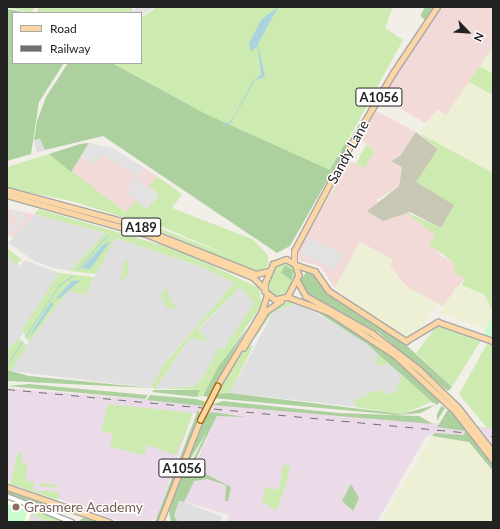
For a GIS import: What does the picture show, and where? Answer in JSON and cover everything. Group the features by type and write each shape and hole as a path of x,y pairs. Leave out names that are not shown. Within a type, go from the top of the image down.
{"main road":[{"name":"Sandy Lane","path":"295,264 293,253 300,239 392,73 437,7"},
{"name":"A189","path":"7,190 126,222 256,274 269,271"},
{"name":"A189","path":"7,195 146,234 254,278 264,288 267,295"},
{"name":"Sandy Lane","path":"282,259 300,239"},
{"path":"264,288 269,271 282,259 316,272 329,291 406,341 438,322 493,341"},
{"path":"295,264 299,275"},
{"path":"267,295 282,300 288,297 299,275 308,269"},
{"path":"297,280 306,296 372,333 443,394 493,452"},
{"name":"A1056","path":"229,368 262,311 267,295"},
{"path":"288,297 308,302 364,333 443,394"},
{"name":"A1056","path":"160,522 164,519 200,420 217,386 266,311 282,300"},
{"path":"456,409 493,460"},
{"path":"7,487 109,522"}],"street":[{"path":"7,496 72,522"}],"shaded area":[{"path":"138,7 154,7 142,15 142,12 130,12"},
{"path":"441,7 493,7 493,47 446,116 438,110 425,123 382,98"},
{"path":"493,47 493,74 480,66"},
{"path":"469,82 493,95 493,173 419,133 438,110 446,115"},
{"path":"376,111 416,132 400,156 391,161 402,167 399,186 377,200 383,221 404,211 421,222 435,235 434,245 440,255 453,262 465,278 443,306 408,288 390,266 393,260 360,242 335,288 320,266 300,261 297,251 350,161 365,168 375,151 360,139"},
{"path":"416,132 438,149 424,173 455,204 441,228 410,212 383,221 367,211 399,186 402,167 391,161 400,156"},
{"path":"40,139 45,150 37,153 34,140"},
{"path":"89,143 112,148 157,176 149,186 159,195 147,209 127,212 71,172"},
{"path":"89,143 112,148 144,168 137,179 159,195 147,209 127,192 137,176 102,155 93,164 80,158"},
{"path":"7,209 34,214 13,238 7,233"},
{"path":"12,210 23,213 26,218 15,231 12,229 8,233 7,224 10,227 18,218 11,216"},
{"path":"34,214 73,223 106,233 70,271 50,267 32,260 9,243"},
{"path":"309,237 343,255 335,270 301,252"},
{"path":"114,238 199,266 234,283 172,354 151,388 11,371 11,366 68,291 85,295"},
{"path":"360,242 393,260 390,266 404,285 438,304 413,338 406,339 350,302 335,288"},
{"path":"7,257 19,266 25,260 59,273 22,335 7,350"},
{"path":"462,285 485,295 490,302 493,312 486,329 439,313 457,286"},
{"path":"240,287 254,303 224,349 219,347 203,378 194,386 155,389 189,339"},
{"path":"298,303 353,334 398,369 401,375 395,411 230,393 273,312"},
{"path":"7,388 493,428 493,444 427,435 377,522 227,522 229,515 179,500 217,416 193,413 157,517 149,522 123,522 7,480"},
{"path":"432,436 469,442 493,471 493,522 381,522"},
{"path":"7,497 69,522 7,522"},
{"name":"Grasmere Academy","path":"7,497 21,502 31,512 28,522 7,522"},
{"path":"179,500 221,516 221,522 178,522 174,516"}],"green space":[{"path":"7,7 36,7 31,12"},
{"path":"38,7 132,7 132,12 38,12"},
{"path":"157,7 393,7 385,28 403,40 330,173 208,115 114,64 142,64 142,17"},
{"path":"425,7 433,7 425,20 420,16"},
{"path":"7,9 23,12 12,12 12,64 63,64 39,102 31,154 7,161"},
{"path":"67,64 114,64 208,115 330,170 345,143 348,144 290,246 277,253 103,136 45,150 40,139 34,140 37,121 46,97"},
{"path":"480,66 493,74 493,95 469,82"},
{"path":"419,133 493,173 493,312 485,295 462,285 465,278 456,274 453,262 429,244 435,235 404,211 441,228 454,205 416,182 438,149"},
{"path":"89,143 71,172 49,154 80,144"},
{"path":"366,145 375,151 365,168 356,164"},
{"path":"49,154 126,212 137,200 147,209 159,195 149,186 157,176 182,194 172,208 252,239 267,254 269,264 264,270 256,271 135,221 71,201 7,188 7,167","holes":["160,226 235,258 159,228"]},
{"path":"39,209 182,251 259,288 262,305 218,367 203,396 197,397 200,390 162,388 194,386 203,378 219,347 224,348 254,303 240,287 198,329 208,341 189,339 156,388 151,388 164,364 234,283 199,266 115,238 96,274 70,271 105,233 34,214"},
{"path":"7,248 22,260 17,263 19,267 7,257"},
{"path":"125,260 129,261 128,275 119,282"},
{"path":"283,262 293,266 296,275 288,293 276,298 268,292 267,282 274,267"},
{"path":"285,265 294,271 291,280 281,273"},
{"path":"306,272 315,274 331,295 404,343 452,387 448,391 379,333 307,293 300,282"},
{"path":"59,273 94,277 85,295 68,291 29,342 22,330"},
{"path":"167,288 169,298 178,310 165,307 161,295"},
{"path":"292,299 298,303 273,312 255,338 255,331 266,314"},
{"path":"311,308 335,318 392,356 442,400 437,405 432,402 367,344"},
{"path":"493,312 493,338 484,335"},
{"path":"438,324 482,339 452,387 416,353"},
{"path":"247,328 208,397 203,396 218,367"},
{"path":"19,338 26,345 25,349 11,371 7,370 7,350"},
{"path":"488,342 493,344 493,428 487,428 459,394"},
{"path":"247,346 253,346 230,393 215,394"},
{"path":"379,355 383,355 385,356 385,364 379,365 376,362 376,358"},
{"path":"7,370 29,376 151,388 7,381"},
{"path":"401,375 432,402 402,414 356,407 354,400 367,396 366,394 381,390 388,395 397,391"},
{"path":"29,384 148,395 145,399 7,386"},
{"path":"154,390 200,390 197,397 152,392"},
{"path":"230,393 402,414 435,405 421,413 397,415 213,398 215,394"},
{"path":"150,395 196,399 206,402 203,406 147,400"},
{"path":"223,401 339,413 419,416 433,424 211,405"},
{"path":"108,404 193,413 176,455 147,445 144,455 110,447 113,434 101,431"},
{"path":"441,406 445,408 437,421 437,414"},
{"path":"449,408 493,465 493,471 469,442 432,436 435,433 464,435 465,431 437,427"},
{"path":"198,410 200,414 163,513 158,521 155,522"},
{"path":"211,412 246,417 217,416 192,467 231,487 228,501 225,501 226,485 207,479 194,481 184,502 179,501 174,516 178,522 171,522 169,511 179,482 185,474 191,474 188,469 207,432 186,466 186,460 206,415"},
{"path":"22,451 21,463 27,463 26,481 34,482 33,490 59,492 58,500 10,484 17,455"},
{"path":"283,464 291,467 277,511 262,502 266,487 279,490"},
{"path":"39,483 58,485 58,488 39,486"},
{"path":"351,484 359,498 353,511 342,501"},
{"path":"7,490 64,510 63,513 7,494"},
{"name":"Grasmere Academy","path":"7,504 28,511 24,522 7,522"},
{"path":"38,509 69,522 49,522 34,515"},
{"path":"84,517 98,522 78,522"}],"water":[{"path":"278,7 258,44 265,77 255,80 231,123 219,128 232,120 253,81 261,75 258,46 251,52 249,43 261,20"},
{"path":"110,242 90,269 82,268 104,244"},
{"path":"81,280 59,299 56,298 72,281"},
{"path":"51,302 54,304 31,336 33,330"}],"waterway":[{"path":"77,270 107,235"},
{"path":"25,337 58,286 72,276"},
{"path":"7,364 22,342"}],"railway":[{"path":"7,389 464,432"}],"place":[{"name":"Grasmere Academy","path":"16,507"}]}
